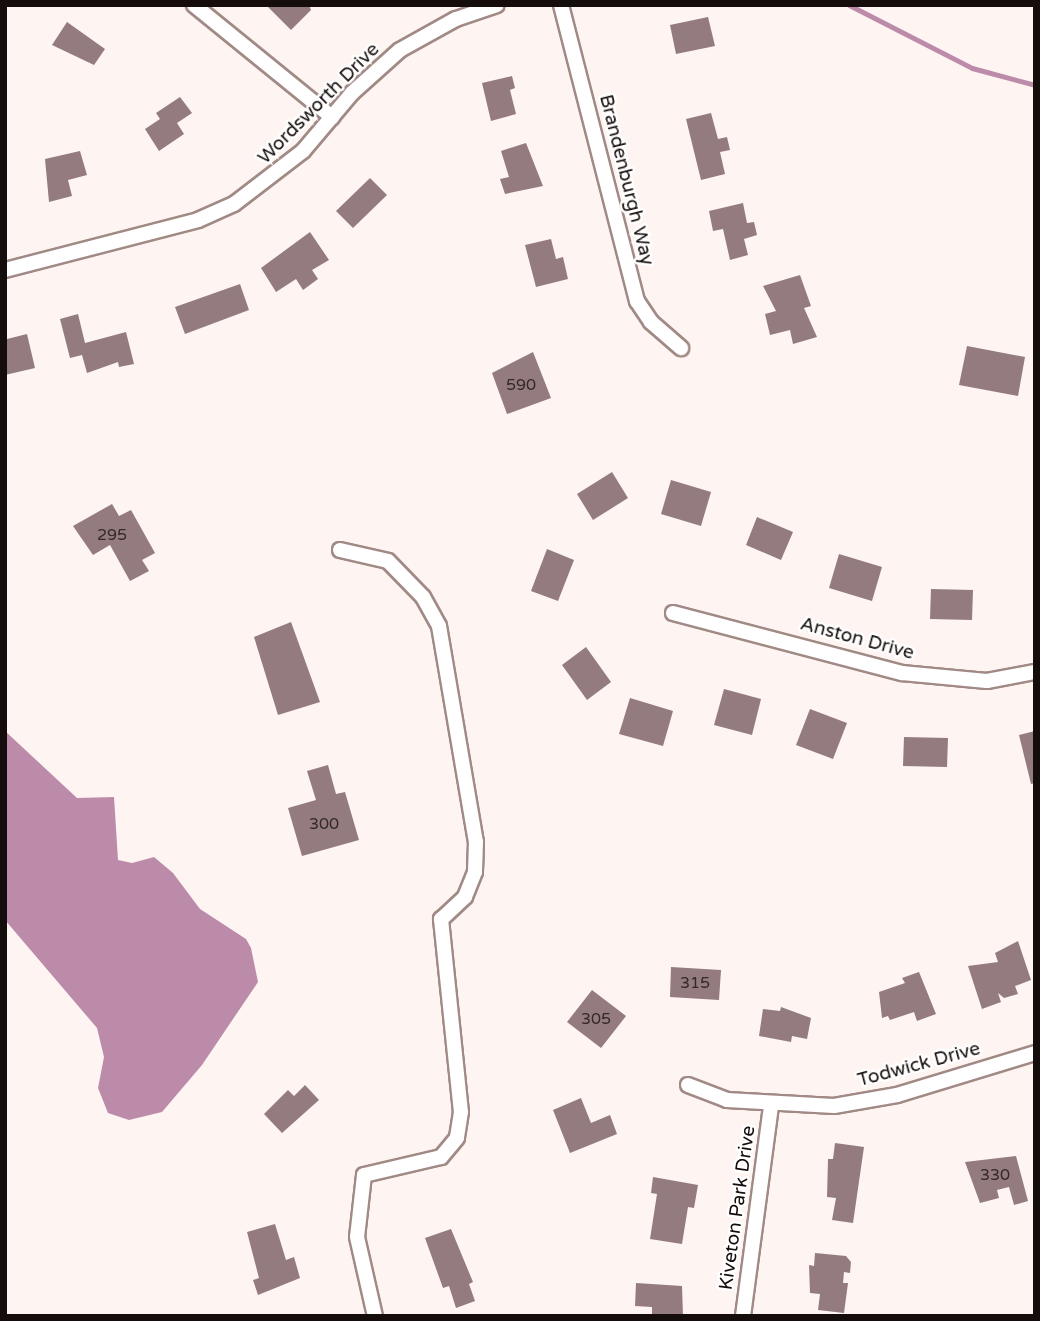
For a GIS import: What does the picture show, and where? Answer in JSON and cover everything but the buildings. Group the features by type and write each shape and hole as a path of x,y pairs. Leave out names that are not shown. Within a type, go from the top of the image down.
{"street":[{"path":"194,5 332,117"},
{"name":"Wordsworth Drive","path":"5,270 198,220 234,204 270,180 400,50 456,19 497,5"},
{"name":"Brandenburgh Way","path":"561,5 637,301 651,322 681,348"},
{"path":"340,550 388,561 423,597 439,626 476,842 475,872 465,897 441,919 461,1112 457,1138 441,1157 364,1175 357,1237 375,1316"},
{"name":"Anston Drive","path":"673,613 902,673 986,681 1035,672"},
{"name":"Todwick Drive","path":"688,1085 727,1100 771,1106 834,1106 897,1095 1035,1053"},
{"name":"Kiveton Park Drive","path":"743,1316 771,1106"}],"shaded area":[{"path":"5,731 77,798 114,797 118,860 132,863 154,857 173,873 200,909 246,939 251,948 258,982 202,1065 162,1112 129,1120 108,1113 98,1088 104,1057 97,1028 5,920"}],"waterway":[{"path":"849,5 972,68 1035,85"}]}
